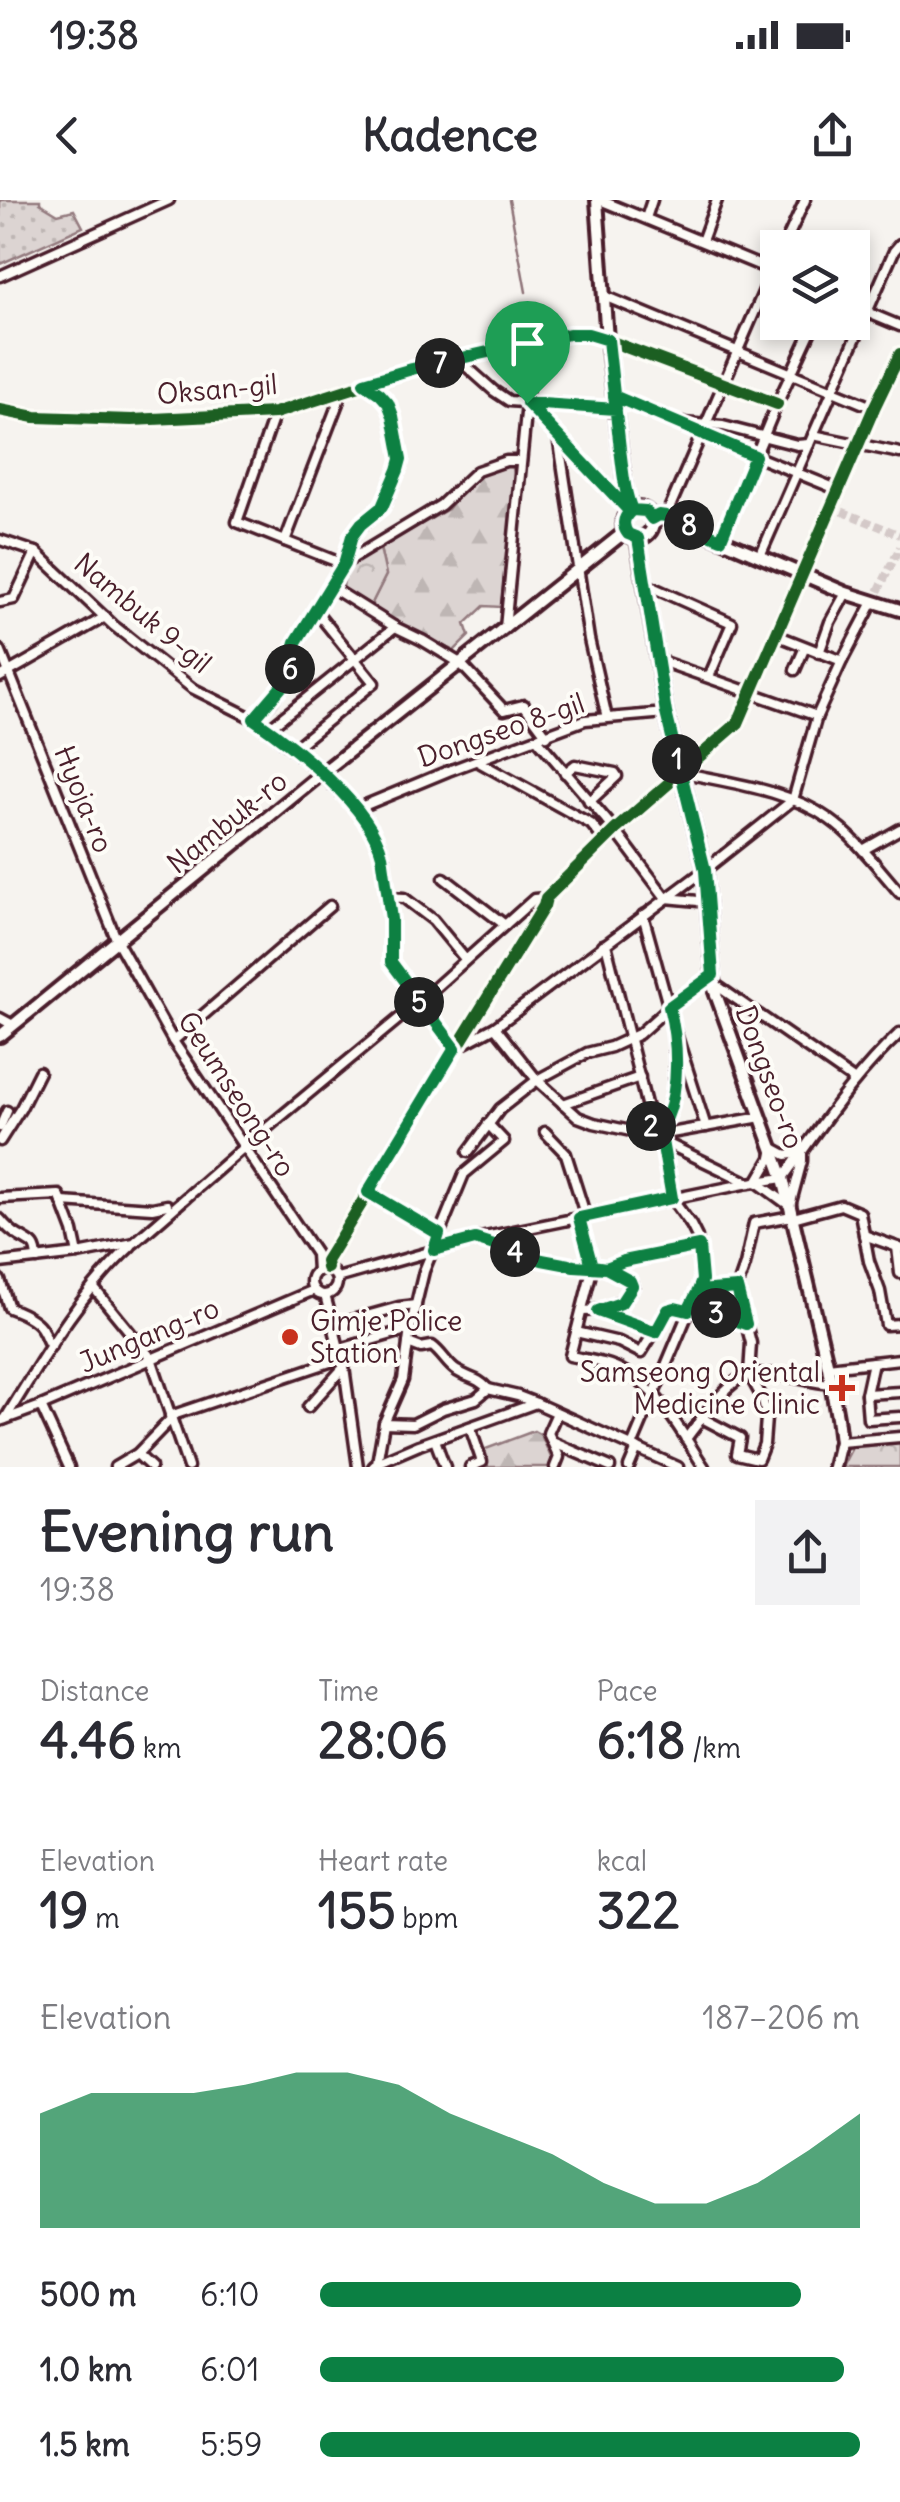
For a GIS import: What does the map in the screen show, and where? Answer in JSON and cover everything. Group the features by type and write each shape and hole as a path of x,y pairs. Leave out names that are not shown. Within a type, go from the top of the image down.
{"main road":[{"path":"598,200 608,340 631,511"},
{"path":"631,511 646,511 652,519 650,533 638,538 626,531 624,521 631,511"},
{"path":"652,519 666,516 846,592 900,610"},
{"name":"Nambuk-ro","path":"0,1036 626,531"},
{"name":"Dongseo-ro","path":"638,538 666,713 705,870 713,979 792,1213 831,1384 840,1442 834,1467"}],"street":[{"path":"0,276 170,200"},
{"path":"598,200 760,266"},
{"path":"634,200 634,213"},
{"path":"646,218 652,200"},
{"path":"702,241 717,200"},
{"path":"791,230 805,200"},
{"path":"870,305 900,244"},
{"path":"604,296 874,408"},
{"path":"666,516 760,303"},
{"path":"870,313 900,326"},
{"name":"Oksan-gil","path":"0,410 34,417 132,420 275,414 364,383 529,342 569,334 608,340"},
{"path":"608,340 777,404"},
{"path":"721,539 807,340"},
{"path":"760,556 855,340"},
{"path":"504,628 527,403 529,342"},
{"path":"322,1270 334,1272 337,1278 337,1286 325,1295 314,1290 312,1278 322,1270 546,898 604,840 738,723 900,354"},
{"path":"458,358 510,401 616,409"},
{"path":"254,719 284,684 296,642 344,564 356,530 386,501 401,459 388,403 364,383"},
{"path":"284,541 343,390"},
{"path":"614,396 839,490"},
{"path":"527,403 631,511"},
{"path":"275,414 237,522 344,564"},
{"path":"674,422 742,430 797,445 811,440 860,443 900,452"},
{"path":"558,436 588,639 607,718"},
{"path":"344,564 441,505 477,471 506,461 520,461"},
{"path":"0,540 36,552 14,599 0,602"},
{"name":"Nambuk 9-gil","path":"36,552 105,617 192,688 268,729 322,773 362,813 380,845 391,919 391,962 455,1048"},
{"path":"645,584 732,623 709,677"},
{"path":"331,587 460,663 504,710 524,705 565,774 615,830 666,898 709,902"},
{"path":"820,652 846,592"},
{"path":"455,1048 494,1027 794,800 817,716 873,602"},
{"path":"293,749 374,683 316,610"},
{"path":"0,677 105,617"},
{"path":"268,729 395,627"},
{"path":"776,635 842,661"},
{"path":"796,670 806,647"},
{"name":"Hyoja-ro","path":"0,650 117,941"},
{"path":"658,660 817,716"},
{"name":"Dongseo 8-gil","path":"356,809 585,720 666,713"},
{"path":"476,760 591,824 604,840"},
{"path":"565,774 576,765 615,774 588,802"},
{"path":"680,772 794,800 829,819 900,893"},
{"path":"862,850 900,829"},
{"path":"444,878 505,925"},
{"path":"387,897 404,898 433,920 465,959"},
{"path":"2,1420 110,1266 244,1146 534,900 546,898"},
{"path":"174,1042 330,906"},
{"path":"643,916 706,1127"},
{"name":"Geumseong-ro","path":"117,941 174,1042 316,1254 322,1270"},
{"path":"603,945 607,948 672,1198 692,1225 699,1246 702,1280 628,1467"},
{"path":"468,1152 500,1109 538,1080 586,1052 611,1047 639,1034 669,1007 713,979 855,1080"},
{"path":"0,1018 14,1025"},
{"path":"494,1027 538,1080 578,1117 658,1139 753,1182 792,1213"},
{"path":"650,1122 666,1120 672,1106 674,1027"},
{"path":"337,1278 475,1239 783,1178 833,1106 899,1036"},
{"path":"0,1141 39,1072"},
{"path":"563,1104 640,1077"},
{"path":"0,1127 7,1111"},
{"path":"658,1139 761,1117"},
{"path":"374,1465 384,1423 403,1380 424,1272 439,1234 464,1174 504,1140 488,1124"},
{"path":"544,1132 566,1154 592,1266 570,1356 620,1369 642,1384 704,1467"},
{"path":"753,1182 771,1158 772,1148 786,1155 802,1152"},
{"path":"792,1213 802,1152"},
{"path":"368,1192 439,1234"},
{"path":"0,1198 59,1195 74,1231 78,1254"},
{"path":"62,1202 152,1208 167,1205"},
{"path":"702,1418 740,1438 736,1454 758,1458 764,1444 766,1418 763,1399 749,1374 751,1343 737,1288 754,1223 841,1206 860,1212 886,1325 900,1324"},
{"path":"0,1219 17,1235 32,1241 38,1259"},
{"path":"864,1235 899,1247 900,1274"},
{"path":"475,1239 542,1260 606,1268 630,1281 632,1286 621,1303 598,1311 582,1311"},
{"path":"0,1263 134,1243"},
{"path":"606,1268 699,1246"},
{"path":"0,1280 9,1308 34,1320 51,1346"},
{"path":"93,1287 151,1358 188,1467"},
{"path":"698,1291 737,1288"},
{"name":"Jungang-ro","path":"2,1420 314,1290"},
{"path":"698,1291 713,1312 746,1324"},
{"path":"325,1295 342,1358 358,1467"},
{"path":"334,1324 416,1305"},
{"path":"576,1332 619,1342 641,1353 668,1310 688,1311"},
{"path":"598,1311 656,1332"},
{"path":"115,1467 137,1454 171,1417 342,1358 410,1330"},
{"path":"408,1342 436,1348 453,1368 479,1380 488,1390 518,1396 678,1467"},
{"path":"308,1408 342,1358"},
{"path":"828,1368 900,1359"},
{"path":"873,1362 866,1394 868,1420 900,1417"},
{"path":"686,1440 728,1388 749,1374 831,1384"},
{"path":"384,1423 413,1424 488,1390"},
{"path":"866,1394 900,1392"},
{"path":"374,1465 536,1404"},
{"path":"41,1406 68,1467"},
{"path":"556,1467 559,1457 548,1433 557,1413"},
{"path":"413,1424 419,1445"},
{"path":"470,1427 482,1462 470,1467"},
{"path":"840,1442 900,1437"},
{"path":"435,1440 445,1467"},
{"path":"552,1442 610,1467"},
{"path":"137,1454 151,1467"}],"green space":[{"path":"0,200 40,200 58,214 74,210 83,227 0,264"},
{"path":"512,465 515,476 501,607 484,606 465,624 469,636 454,651 399,625 371,605 386,575 380,548 448,509 472,479"},
{"path":"380,548 386,575 371,605 343,588 344,580 355,563"},
{"path":"534,1431 541,1435 553,1462 551,1467 488,1467 483,1450"},
{"path":"900,1440 900,1467 842,1467 854,1444"}],"waterway":[{"path":"509,200 526,292"}],"tunnel":[{"path":"831,507 900,535"},
{"path":"873,602 900,547"}],"cycle path":[{"path":"0,410 35,417 132,420 275,413 412,369 569,334 589,334 607,340 777,404"},
{"path":"327,1268 326,1261 546,898 615,830 738,723 900,354"}],"place":[{"name":"Gimje Police Station","path":"290,1337"},
{"name":"Samseong Oriental Medicine Clinic","path":"842,1388"}],"route":[{"path":"527,403 616,409 614,396 755,456 721,539 666,516 652,519 646,511 632,510 626,496 625,482 620,442 614,396 608,340 569,334 364,383 388,403 401,459 398,470 382,507 352,536 344,564 296,642 284,684 254,719 322,773 362,813 382,855 391,919 391,962 455,1048 368,1192 439,1234 434,1250 475,1239 542,1260 606,1268 632,1286 621,1303 598,1311 656,1332 668,1310 688,1311 698,1291 737,1288 746,1324 713,1312 698,1291 702,1280 699,1246 606,1268 592,1266 579,1218 672,1198 662,1141 654,1136 650,1122 666,1120 672,1106 674,1027 669,1007 713,975 709,902 705,870 666,713 638,538 628,534 624,524 630,512 527,403"}]}
